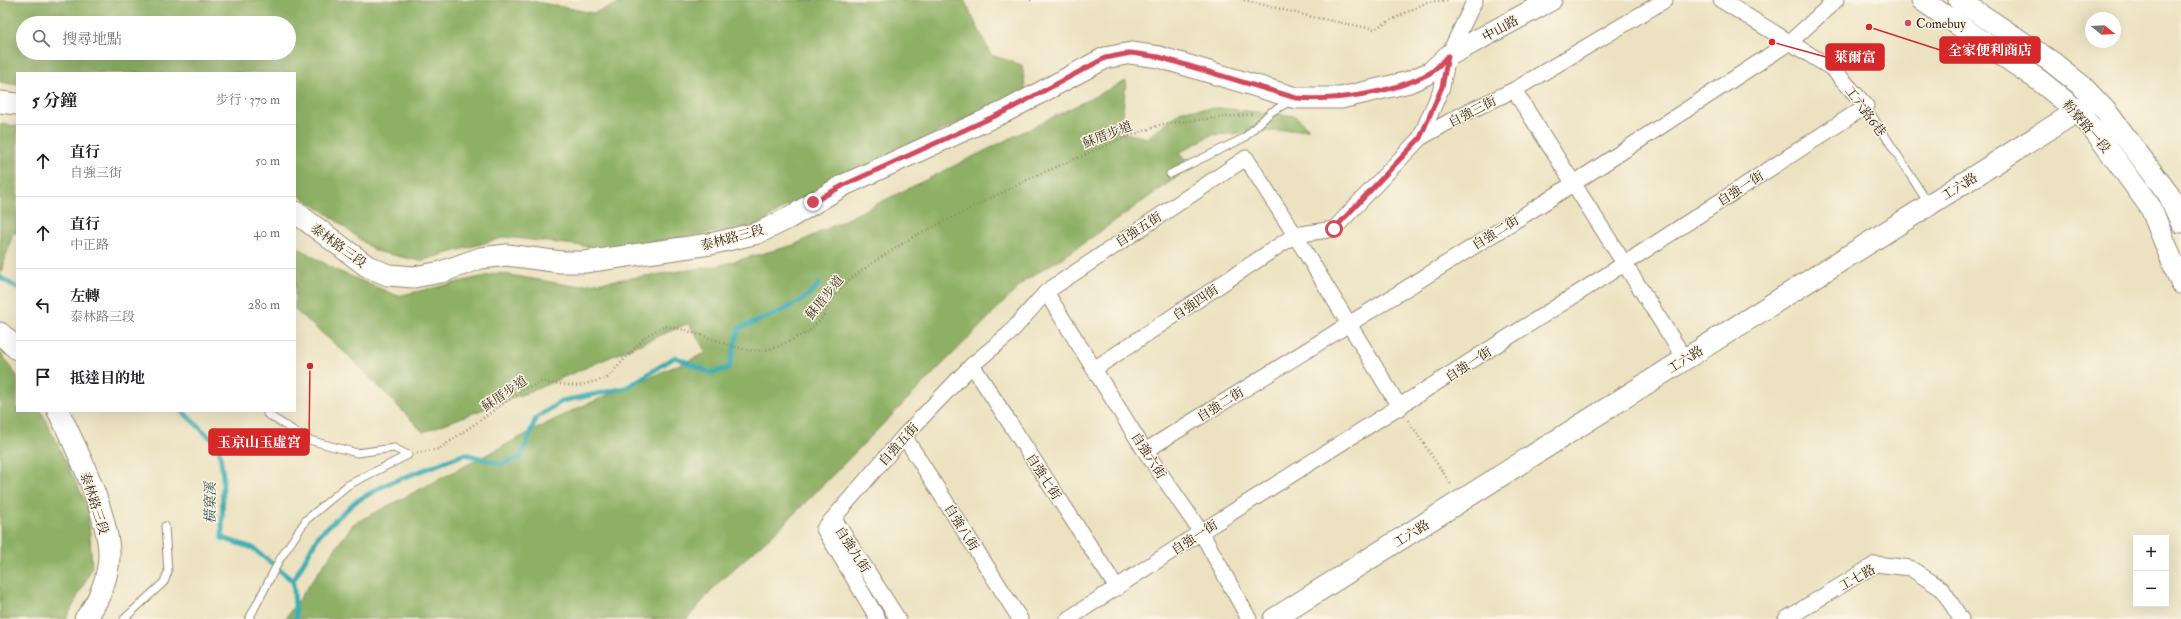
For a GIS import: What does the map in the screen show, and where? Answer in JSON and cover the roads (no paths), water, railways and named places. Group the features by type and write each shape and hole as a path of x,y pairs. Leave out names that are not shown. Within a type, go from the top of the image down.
{"main road":[{"name":"中山路","path":"1448,56 1551,0"},
{"name":"粉寮路一段","path":"1922,0 2040,81 2077,111 2094,131 2151,208 2179,271"},
{"name":"粉寮路一段","path":"1959,0 2052,62 2082,86 2106,111 2169,195 2181,222"},
{"name":"泰林路三段","path":"296,213 350,255 367,266 388,275 414,277 441,272 481,258 506,255 561,262 586,262 710,244 758,233 787,219 844,185 1006,111 1105,58 1131,53 1159,57 1296,98 1340,98 1409,82 1431,72 1448,56"},
{"name":"工六路","path":"1274,619 2095,100"},
{"path":"0,102 16,104"},
{"path":"0,333 16,348"},
{"name":"泰林路三段","path":"58,412 87,476 102,517 109,552 104,584 91,611 85,619"}],"street":[{"path":"1420,138 1442,87 1448,56 1476,0"},
{"name":"自強三街","path":"1296,235 1334,229 1420,138 1461,115 1514,90 1665,0"},
{"name":"工六路6巷","path":"1722,0 1833,69 1866,106"},
{"name":"自強二街","path":"1145,451 1573,183 1790,42 1836,0"},
{"path":"1514,90 1685,359"},
{"name":"自強一街","path":"1068,619 1201,532 1400,408 1624,264 1866,106"},
{"name":"自強五街","path":"834,519 904,436 972,365 1009,334 1046,292 1246,158 1296,235 1400,408"},
{"name":"自強四街","path":"1094,369 1296,235"},
{"name":"自強六街","path":"1046,292 1145,451 1201,532 1250,619"},
{"name":"自強七街","path":"972,365 1117,588"},
{"name":"自強八街","path":"904,436 1020,619"},
{"name":"自強九街","path":"878,619 824,529 834,519 898,619"},
{"name":"工七路","path":"1786,619 1876,564 1910,568 1942,589 1961,619"}],"lane":[{"path":"1170,174 1244,138 1271,112 1296,98"},
{"name":"工六路6巷","path":"1866,106 1930,205"},
{"path":"249,619 280,560 306,520 348,485 408,455 394,448 357,453 309,440 267,414"},
{"path":"124,619 164,582 168,572 165,526"}],"waterway":[{"name":"橫窠溪","path":"0,277 16,287"},
{"path":"293,581 319,535 355,502 387,484 465,454 502,464 521,457 536,418 562,401 626,388 675,357 711,373 729,368 739,328 771,316 794,305 805,298 819,284"},
{"name":"橫窠溪","path":"183,412 219,446 223,476 222,538 253,548 293,581 296,619"}],"place":[{"name":"Comebuy","path":"1908,23"},
{"name":"全家便利商店","path":"1869,27"},
{"name":"萊爾富","path":"1772,42"},
{"name":"玉京山玉虛宮","path":"310,366"}]}
